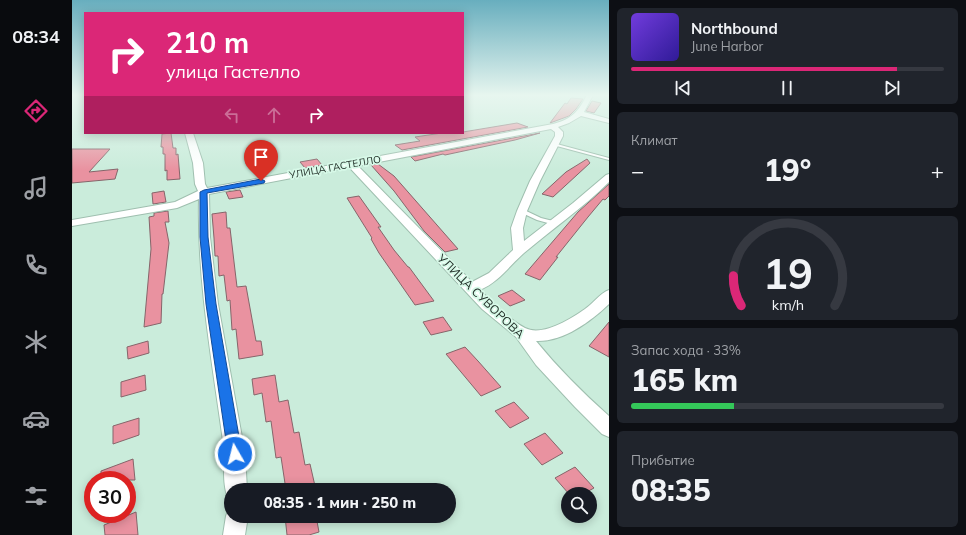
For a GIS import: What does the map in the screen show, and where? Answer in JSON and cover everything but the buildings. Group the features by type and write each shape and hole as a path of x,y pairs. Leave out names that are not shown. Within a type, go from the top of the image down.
{"street":[{"name":"УЛИЦА ГАСТЕЛЛО","path":"72,223 177,205 192,200 204,192 553,126 565,123 570,120"},
{"path":"519,250 517,228 522,212 535,181 559,136 559,132 553,126"},
{"path":"189,134 198,163 200,184 204,192 204,237 211,304 235,454 236,483"},
{"name":"УЛИЦА СУВОРОВА","path":"351,164 487,306 520,333 542,360 576,397 609,428"},
{"path":"471,288 482,285 493,278 519,250 555,223 609,177"},
{"path":"520,333 545,335 566,328 602,304 609,295"},
{"path":"234,535 236,523"}],"lane":[{"path":"556,144 609,159"},
{"path":"522,212 539,219 555,223"}],"route":[{"path":"235,454 211,304 204,237 204,192 261,181"}]}
